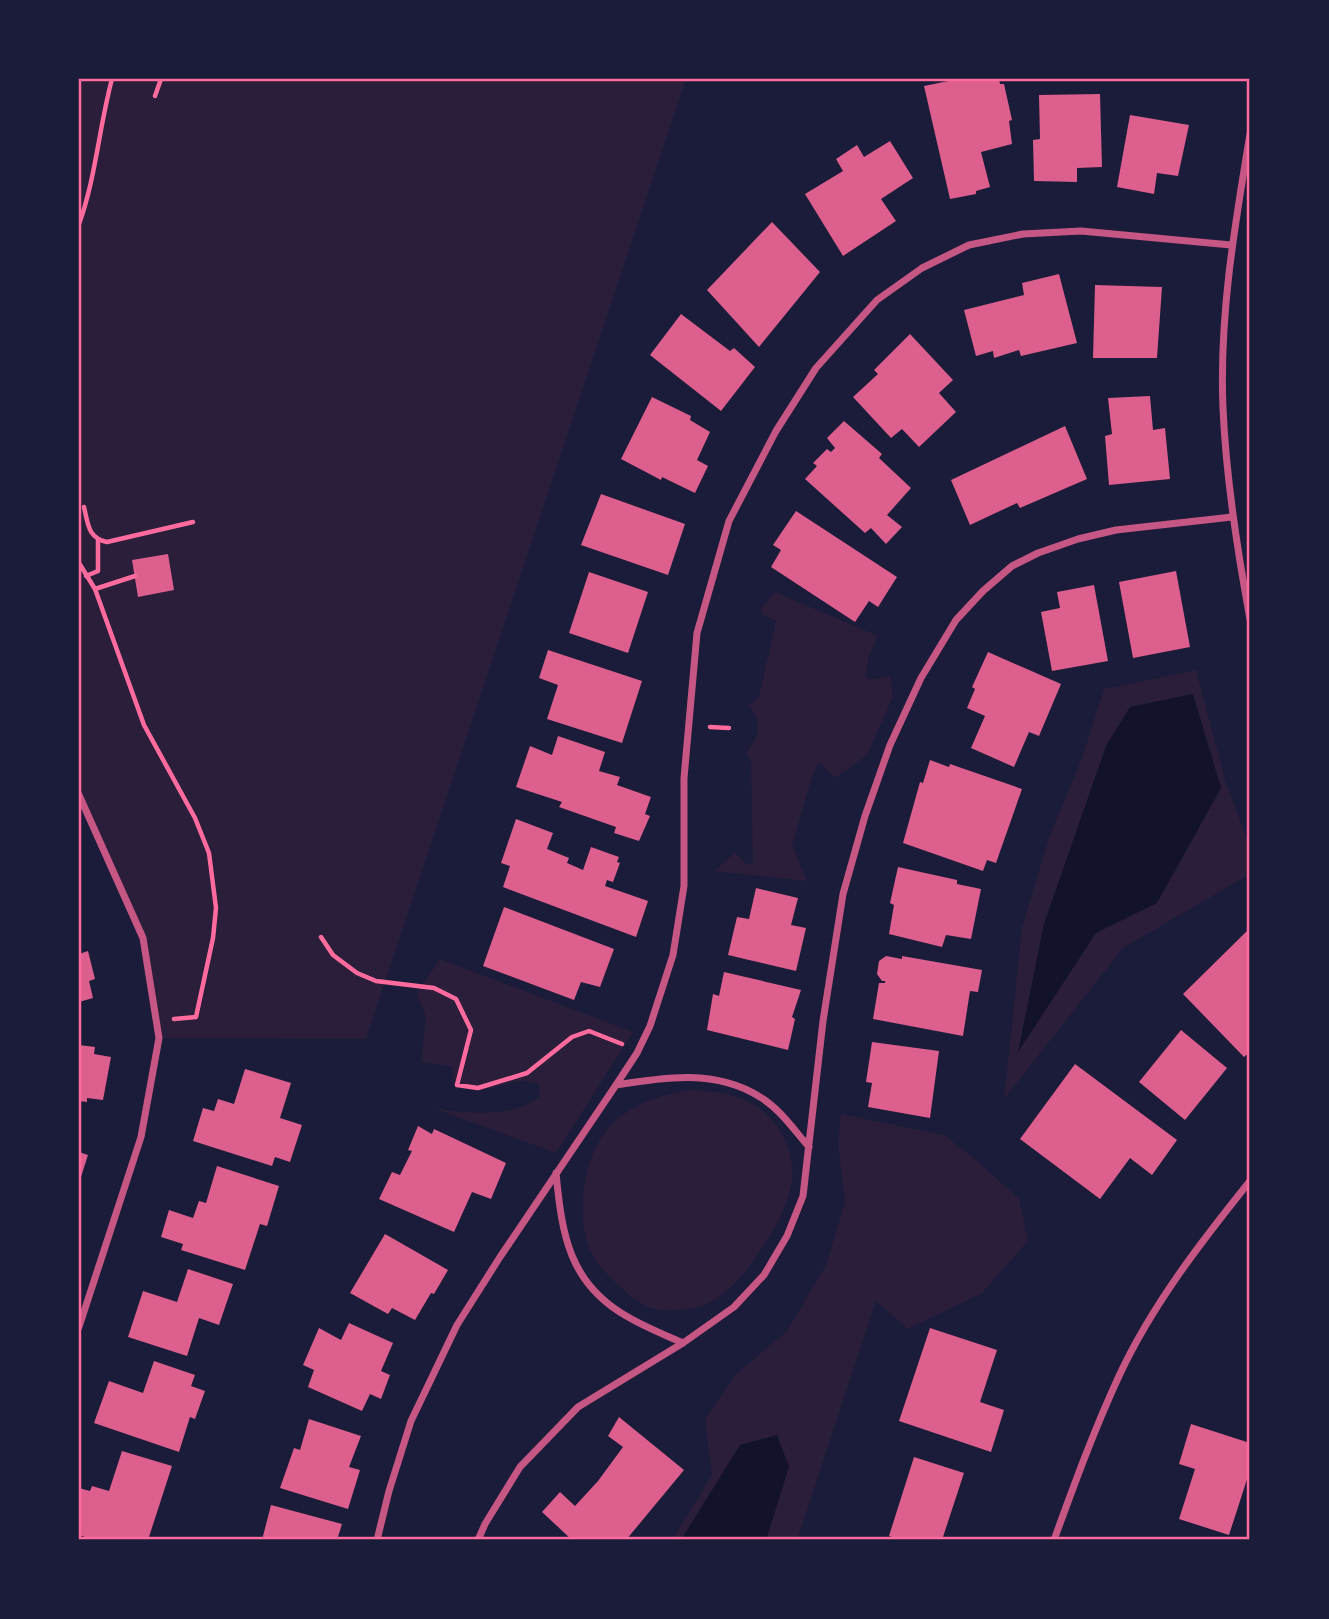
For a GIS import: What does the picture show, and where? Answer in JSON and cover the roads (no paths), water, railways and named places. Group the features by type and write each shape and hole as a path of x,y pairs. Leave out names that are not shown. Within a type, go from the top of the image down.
{"street":[{"path":"1250,134 1231,245 1223,408 1233,517 1250,619"},
{"path":"377,1540 411,1421 442,1354 478,1289 617,1085 650,1026 673,955 682,895 684,778 697,633 729,521 778,429 816,368 877,300 922,268 969,245 1023,234 1081,231 1231,245"},
{"path":"478,1540 520,1467 578,1407 683,1343 734,1307 764,1275 787,1236 803,1196 823,1021 843,894 865,816 890,745 921,678 956,620 997,578 1012,566 1038,552 1078,538 1116,530 1233,517"},
{"path":"79,795 144,938 159,1038 141,1137 79,1327"},
{"path":"617,1085 693,1076 728,1081 760,1097 780,1114 810,1147"},
{"path":"556,1172 561,1221 572,1261 592,1291 627,1317 683,1343"},
{"path":"1054,1540 1083,1458 1120,1375 1185,1265 1250,1181"}]}
